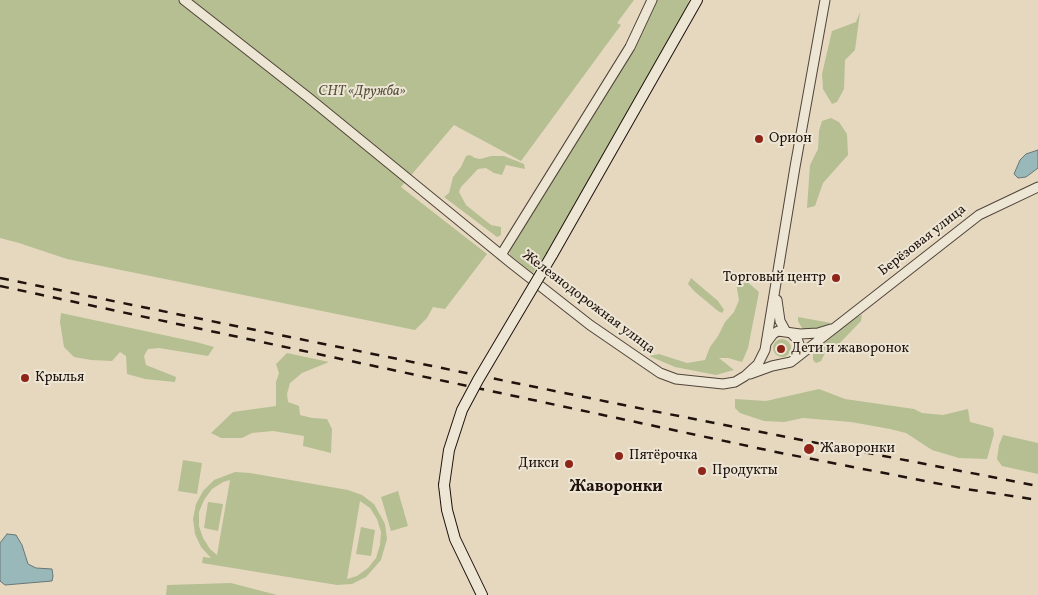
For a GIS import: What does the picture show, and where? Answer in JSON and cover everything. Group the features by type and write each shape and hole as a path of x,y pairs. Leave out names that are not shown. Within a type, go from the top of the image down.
{"main road":[{"path":"482,595 455,539 447,510 444,485 449,450 462,410 694,3"}],"street":[{"name":"Железнодорожная улица","path":"184,0 309,98 590,325 660,373 676,379 720,384 735,382 745,376 780,364"},
{"path":"501,255 630,47 652,0"},
{"path":"776,284 779,317 788,332 796,339 799,349 795,358 789,363 780,364 772,361 766,346 776,284 825,0"},
{"name":"Берёзовая улица","path":"795,358 812,347 833,328 979,215 1038,187"},
{"path":"745,376 758,364 773,334 778,332 818,333 833,328"}],"green space":[{"name":"СНТ «Дружба»","path":"0,0 634,0 617,23 621,25 521,161 454,125 401,187 487,254 445,309 433,307 427,318 415,330 67,259 0,238"},
{"path":"654,0 689,0 686,10 541,267 538,265 533,273 510,255 509,245"},
{"path":"860,12 855,50 845,60 844,89 837,102 832,104 823,89 822,74 832,31 856,22"},
{"path":"831,118 839,122 847,134 848,155 823,183 815,206 807,208 810,165 818,149 819,131 822,121"},
{"path":"470,155 480,159 491,156 504,156 524,164 525,169 506,165 502,175 486,168 478,169 461,187 459,192 466,205 491,225 501,227 501,235 497,237 444,197 449,193 453,177 461,167 466,156"},
{"path":"691,278 718,301 724,310 722,313 694,291 688,284"},
{"path":"744,279 759,292 748,348 742,362 728,358 719,358 734,370 716,375 675,367 649,356 659,354 687,363 705,360 710,347 725,322 734,312 739,300 736,283"},
{"path":"61,313 214,347 208,356 159,348 148,349 144,356 146,365 176,377 175,382 145,379 127,374 126,356 120,352 112,361 74,357 64,347 60,322"},
{"path":"862,315 861,321 837,346 826,351 821,361 816,363 813,360 813,353 855,317"},
{"path":"798,317 831,323 816,329 803,330"},
{"path":"782,339 788,342 791,348 788,354 782,357 776,354 773,348 776,342"},
{"path":"287,353 329,362 302,373 290,383 287,394 288,402 299,406 300,415 327,419 332,429 331,453 303,446 304,436 273,431 252,433 242,438 221,438 211,433 233,412 276,406 276,382 279,373 276,364"},
{"path":"819,389 845,399 914,409 922,413 943,415 968,409 970,422 993,428 994,434 987,459 959,458 932,450 906,433 890,429 851,422 803,418 784,422 764,421 740,413 735,408 735,399 766,401"},
{"path":"1003,435 1038,443 1038,474 1002,466 997,459"},
{"path":"183,460 202,463 197,494 178,491"},
{"path":"235,472 250,473 348,490 362,495 374,504 385,524 387,539 381,560 366,577 352,584 337,585 202,563 203,557 211,558 201,547 195,534 193,519 196,504 203,491 214,480","holes":["230,480 217,555 210,549 203,538 199,526 199,512 204,500 212,489","360,501 370,508 377,519 381,532 380,545 376,558 368,568 357,576 347,579"]},
{"path":"398,491 408,526 391,531 381,497"},
{"path":"208,502 223,504 218,531 204,528"},
{"path":"361,527 375,530 371,556 356,554"},
{"path":"231,583 277,595 166,595 167,585"}],"water":[{"path":"1038,150 1038,168 1026,177 1018,178 1014,174 1020,160 1026,154"},
{"path":"7,534 16,535 22,545 28,564 36,568 52,569 52,581 5,585 0,581 0,543"}],"railway":[{"path":"0,278 653,411 1038,486"},
{"path":"0,286 776,452 966,489 1038,500"}],"place":[{"name":"Орион","path":"759,139"},
{"name":"Торговый центр","path":"836,278"},
{"name":"Дети и жаворонок","path":"781,349"},
{"name":"Крылья","path":"25,378"},
{"name":"Жаворонки","path":"809,449"},
{"name":"Пятёрочка","path":"619,456"},
{"name":"Дикси","path":"569,464"},
{"name":"Продукты","path":"702,471"}],"district":[{"name":"Жаворонки","path":"616,488"}]}
